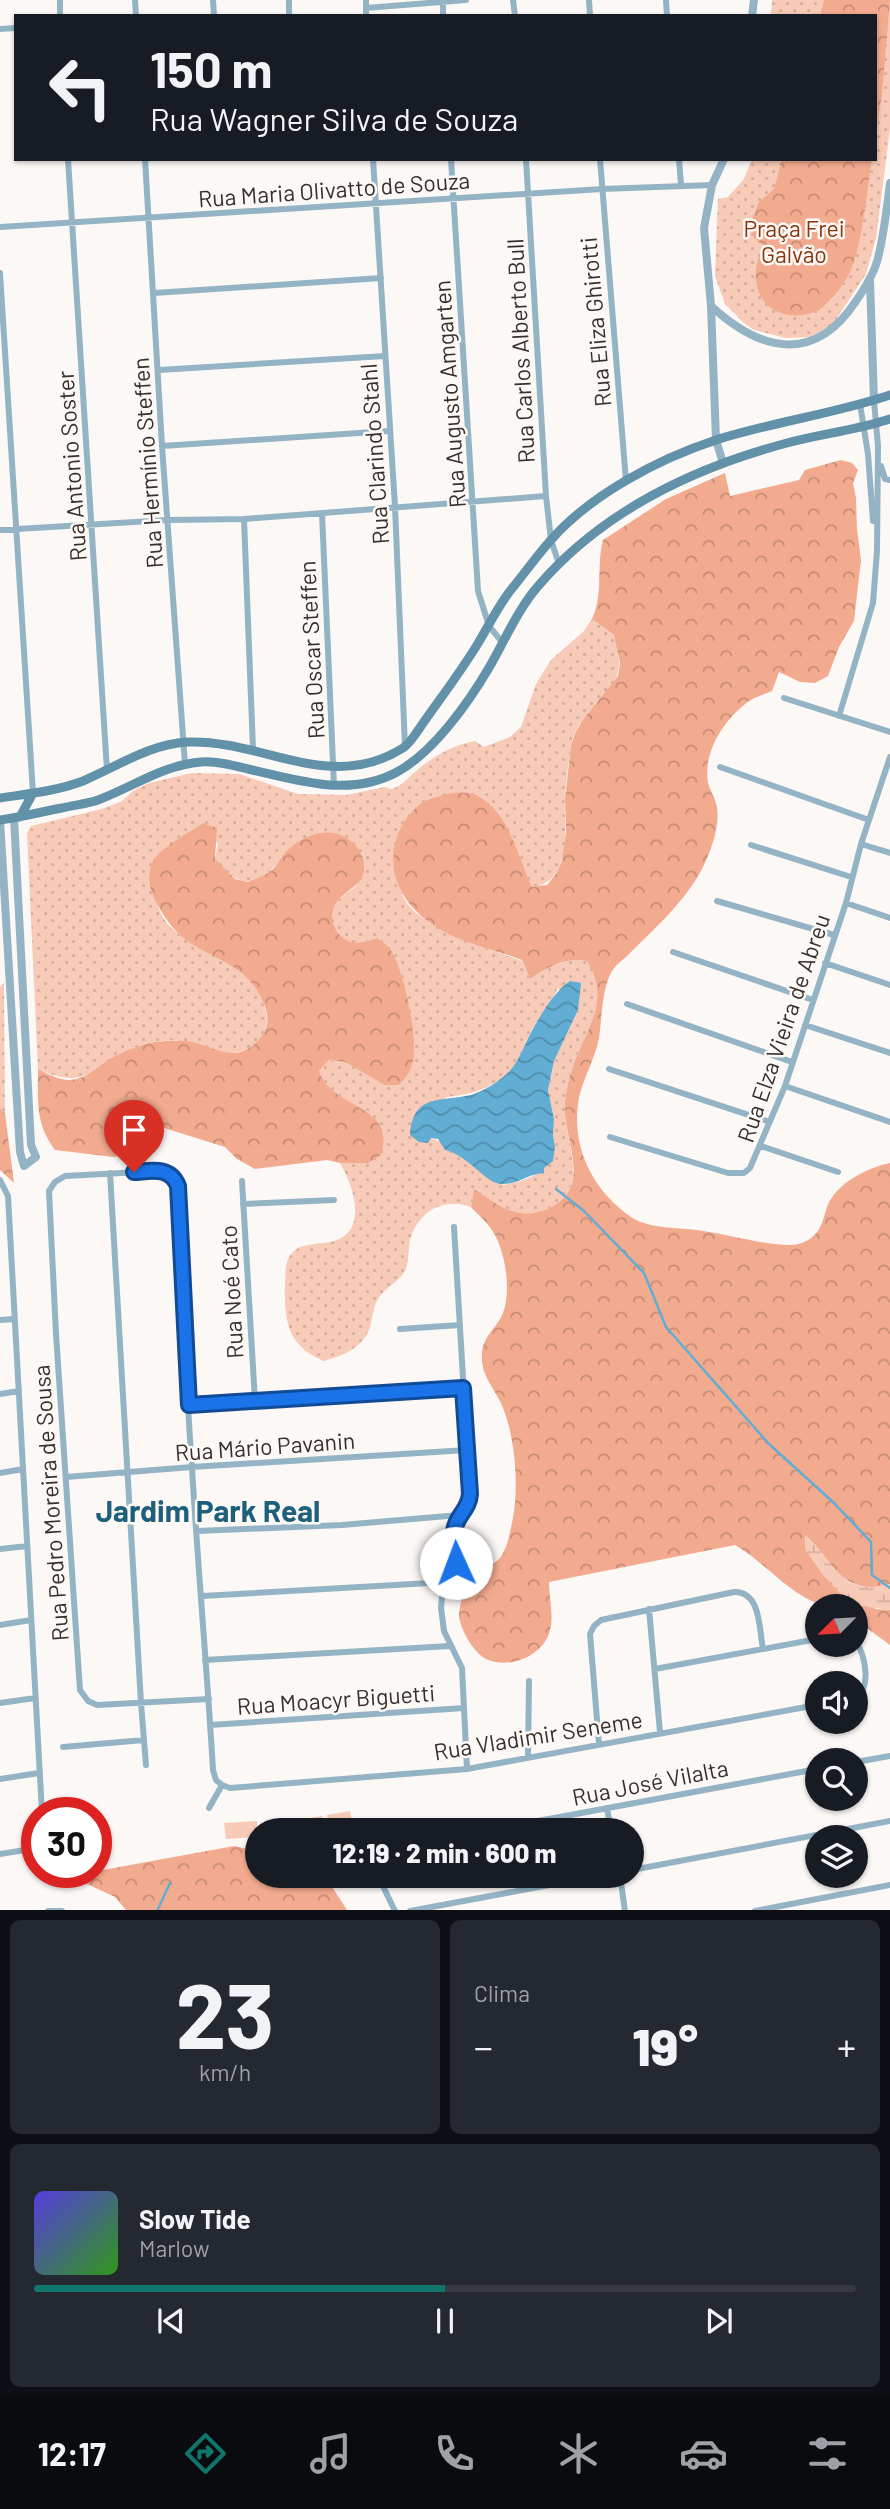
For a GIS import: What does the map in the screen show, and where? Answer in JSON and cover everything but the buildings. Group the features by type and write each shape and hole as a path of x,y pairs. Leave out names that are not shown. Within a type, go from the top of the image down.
{"main road":[{"path":"0,798 79,782 163,746 184,743 219,743 253,749 296,763 334,767 350,767 369,762 405,747 457,676 508,593 551,540 603,495 680,454 716,440 890,395"},
{"path":"0,820 95,801 119,792 149,775 186,764 219,762 302,782 334,786 380,779 413,763 447,727 490,666 524,603 559,564 604,524 662,489 723,463 790,442 890,419"},
{"path":"17,817 33,793"}],"street":[{"path":"366,8 466,0"},
{"name":"Rua Antonio Soster","path":"68,161 107,770"},
{"name":"Rua Hermínio Steffen","path":"145,161 162,446 186,764"},
{"name":"Rua Clarindo Stahl","path":"373,161 396,506 405,747"},
{"name":"Rua Augusto Amgarten","path":"451,161 478,591 489,626"},
{"name":"Rua Carlos Alberto Bull","path":"526,161 546,496 551,540 559,564"},
{"name":"Rua Eliza Ghirotti","path":"600,161 626,481"},
{"path":"679,161 681,185"},
{"path":"723,161 712,185 704,228 711,306 716,440 723,463"},
{"path":"711,306 740,330 766,341 803,343 816,340 835,327 850,311 870,280 878,260 890,183"},
{"name":"Rua Maria Olivatto de Souza","path":"0,227 602,189 712,185"},
{"path":"0,274 33,793"},
{"path":"154,293 381,278"},
{"path":"870,280 878,446 882,474 885,479 890,480"},
{"path":"159,370 385,356"},
{"path":"860,404 868,454 877,551"},
{"path":"162,446 389,430"},
{"path":"839,716 871,611 877,551 878,446"},
{"path":"0,530 168,520 244,519 546,496"},
{"name":"Rua Oscar Steffen","path":"323,513 334,786"},
{"path":"244,519 253,749"},
{"path":"489,626 502,642"},
{"path":"785,698 890,732"},
{"name":"Rua Elza Vieira de Abreu","path":"610,1137 736,1174 750,1168 785,1086 846,903 851,877 890,757"},
{"path":"720,767 869,820"},
{"path":"881,785 890,787"},
{"path":"0,820 20,1152 24,1166 36,1157 31,1145 17,817"},
{"path":"861,844 890,853"},
{"path":"751,845 851,877"},
{"path":"717,901 834,935"},
{"path":"846,903 890,918"},
{"path":"673,952 813,1000"},
{"path":"825,963 890,985"},
{"path":"627,1004 792,1062"},
{"path":"805,1025 890,1053"},
{"path":"609,1069 770,1122"},
{"path":"785,1086 890,1122"},
{"path":"761,1146 838,1172"},
{"path":"146,1765 110,1172 157,1171 172,1175 178,1186 205,1660 214,1773 222,1785 209,1808"},
{"name":"Rua Pedro Moreira de Sousa","path":"110,1172 65,1176 57,1180 49,1191 80,1690 85,1699 94,1704 209,1699"},
{"name":"Rua Noé Cato","path":"242,1181 255,1401"},
{"path":"1,1182 8,1196 40,1797"},
{"path":"243,1204 334,1200"},
{"path":"454,1227 470,1499 466,1509 459,1515 454,1531 456,1566 442,1597 441,1619 450,1646 462,1668 467,1769"},
{"path":"0,1242 10,1240"},
{"path":"0,1320 14,1318"},
{"path":"400,1329 460,1325"},
{"path":"189,1405 463,1388"},
{"path":"0,1394 19,1391"},
{"name":"Rua Mário Pavanin","path":"66,1477 467,1450"},
{"path":"0,1473 23,1469"},
{"path":"197,1531 342,1525 459,1515"},
{"path":"0,1549 27,1546"},
{"path":"202,1596 448,1582"},
{"path":"599,1744 590,1634 596,1623 649,1609 742,1592 755,1604 763,1649"},
{"path":"649,1609 660,1732"},
{"path":"0,1625 31,1620"},
{"path":"654,1669 805,1641"},
{"path":"205,1660 450,1646"},
{"path":"528,1757 529,1681"},
{"path":"0,1703 35,1698"},
{"name":"Rua Vladimir Seneme","path":"222,1785 230,1788 467,1769 805,1707"},
{"name":"Rua Moacyr Biguetti","path":"210,1725 464,1708"},
{"path":"63,1747 144,1740"},
{"path":"868,1760 890,1756"},
{"name":"Rua José Vilalta","path":"554,1818 805,1771"},
{"path":"0,1779 39,1773"},
{"path":"607,1808 609,1818"},
{"path":"644,1868 890,1821"},
{"path":"0,1854 21,1851"},
{"path":"755,1910 890,1885"},
{"path":"384,1888 395,1910"},
{"path":"410,1910 532,1888"},
{"path":"622,1888 625,1910"},
{"path":"48,1910 62,1910"}],"green space":[{"name":"Praça Frei Galvão","path":"772,0 890,0 890,129 876,238 866,274 833,324 810,337 786,338 754,330 725,304 715,276 718,199 728,197 744,179 751,161 877,161 877,14 771,14"},
{"path":"824,0 890,0 877,127 877,14 820,14"},
{"path":"781,161 872,161 860,239 851,269 827,303 815,312 803,315 782,313 773,309 760,295 756,272 764,246 754,238 750,224 759,202 774,189"},
{"path":"841,460 852,463 858,470 853,483 861,560 854,621 839,647 828,676 815,683 800,682 779,672 772,691 754,699 736,712 716,740 711,750 707,772 718,815 711,847 702,869 686,893 668,915 616,966 607,982 599,1038 579,1098 578,1133 581,1149 595,1180 605,1194 631,1217 657,1226 769,1243 794,1245 809,1239 820,1228 831,1198 837,1191 862,1173 890,1163 890,1584 874,1587 853,1583 835,1570 805,1536 806,1550 824,1576 852,1594 805,1594 805,1597 735,1545 549,1582 552,1619 550,1630 541,1647 515,1662 495,1662 481,1656 472,1646 459,1616 462,1600 471,1580 497,1561 505,1549 516,1491 513,1447 507,1420 482,1362 484,1343 503,1313 507,1280 503,1256 495,1234 471,1207 474,1189 508,1210 526,1214 547,1209 561,1201 569,1191 574,1168 565,1114 566,1093 576,1057 597,1004 597,990 587,961 564,962 530,979 522,960 467,942 428,922 407,900 399,886 393,858 395,843 408,817 422,803 447,794 471,794 480,797 499,814 532,887 547,885 562,861 566,832 565,799 575,733 618,676 620,663 614,635 592,619 598,600 603,540 666,499 725,473 730,496 799,480 805,470"},
{"path":"592,619 614,635 618,671 611,688 582,721 574,735 565,789 564,851 555,874 546,883 532,888 512,839 493,808 480,798 464,793 432,799 413,812 401,887 405,901 416,913 451,934 522,961 530,979 564,962 587,961 594,976 597,1004 571,1072 565,1103 573,1180 569,1191 560,1201 537,1213 517,1213 491,1202 474,1190 471,1207 461,1204 443,1205 427,1213 411,1237 406,1269 378,1299 370,1327 363,1340 345,1353 324,1361 302,1348 290,1330 285,1308 286,1266 290,1255 297,1249 334,1241 352,1227 355,1217 353,1194 340,1163 368,1163 373,1116 334,1093 319,1071 329,1060 345,1062 358,1069 410,1016 401,974 377,938 352,943 344,939 333,925 331,914 335,904 357,885 282,856 266,875 249,882 241,880 232,876 215,859 218,844 203,823 165,848 158,886 158,906 172,929 182,937 230,962 247,976 258,991 266,1011 266,1026 261,1037 246,1049 233,1053 190,1042 153,1042 124,1053 81,1077 55,1076 38,1069 27,833 31,826 102,809 122,801 133,791 149,783 192,773 239,774 298,794 346,795 385,787 392,789 443,752 475,741 484,747 510,737 521,727 536,684 551,660 584,631","holes":["558,988 578,1010 554,1061 548,1090 554,1119 555,1147 544,1168 521,1181 504,1185 496,1183 458,1153 445,1150 441,1142 431,1138 446,1097 479,1091 498,1081 514,1066 532,1029"]},
{"path":"203,823 217,828 215,859 235,879 248,882 269,872 291,847 315,834 340,835 353,843 361,854 363,876 334,907 333,923 338,933 346,940 358,943 377,938 390,949 405,987 412,1020 414,1050 411,1068 399,1085 385,1085 345,1062 329,1060 319,1071 326,1084 337,1094 372,1116 380,1126 384,1138 381,1155 368,1163 327,1160 255,1169 237,1159 225,1147 161,1127 148,1134 141,1148 113,1157 55,1150 44,1130 39,1111 38,1069 60,1079 74,1079 138,1046 169,1041 199,1043 234,1053 252,1046 264,1032 266,1008 256,989 239,971 180,935 162,913 151,889 150,869 156,857"},
{"path":"4,983 5,1113 0,1108 0,987"},
{"path":"0,1108 5,1113 14,1183 0,1170"},
{"path":"805,1535 835,1569 852,1583 862,1587 890,1584 890,1610 868,1607 868,1594 840,1594 806,1550"},
{"path":"868,1604 876,1609 890,1610 890,1645 868,1629"},
{"path":"350,1811 351,1818 328,1818 327,1815"},
{"path":"245,1822 245,1838 226,1839 224,1823"},
{"path":"234,1846 245,1848 245,1888 333,1888 347,1910 126,1910 115,1897 96,1888 112,1888 112,1868"}],"water":[{"path":"570,981 581,983 578,1010 554,1061 548,1090 554,1119 555,1147 553,1161 544,1168 544,1173 501,1184 489,1179 461,1157 445,1150 438,1139 431,1138 428,1143 419,1142 410,1135 412,1121 424,1105 441,1099 474,1094 509,1072 545,1008"}],"waterway":[{"path":"556,1189 584,1211 644,1273 666,1327 768,1443 834,1503 871,1542 872,1575 890,1588"},
{"path":"157,1910 170,1883"}],"district":[{"name":"Jardim Park Real","path":"208,1510"}],"route":[{"path":"134,1172 166,1172 174,1178 178,1186 189,1405 463,1388 470,1499 468,1506 459,1515 454,1531 456,1563"}]}
